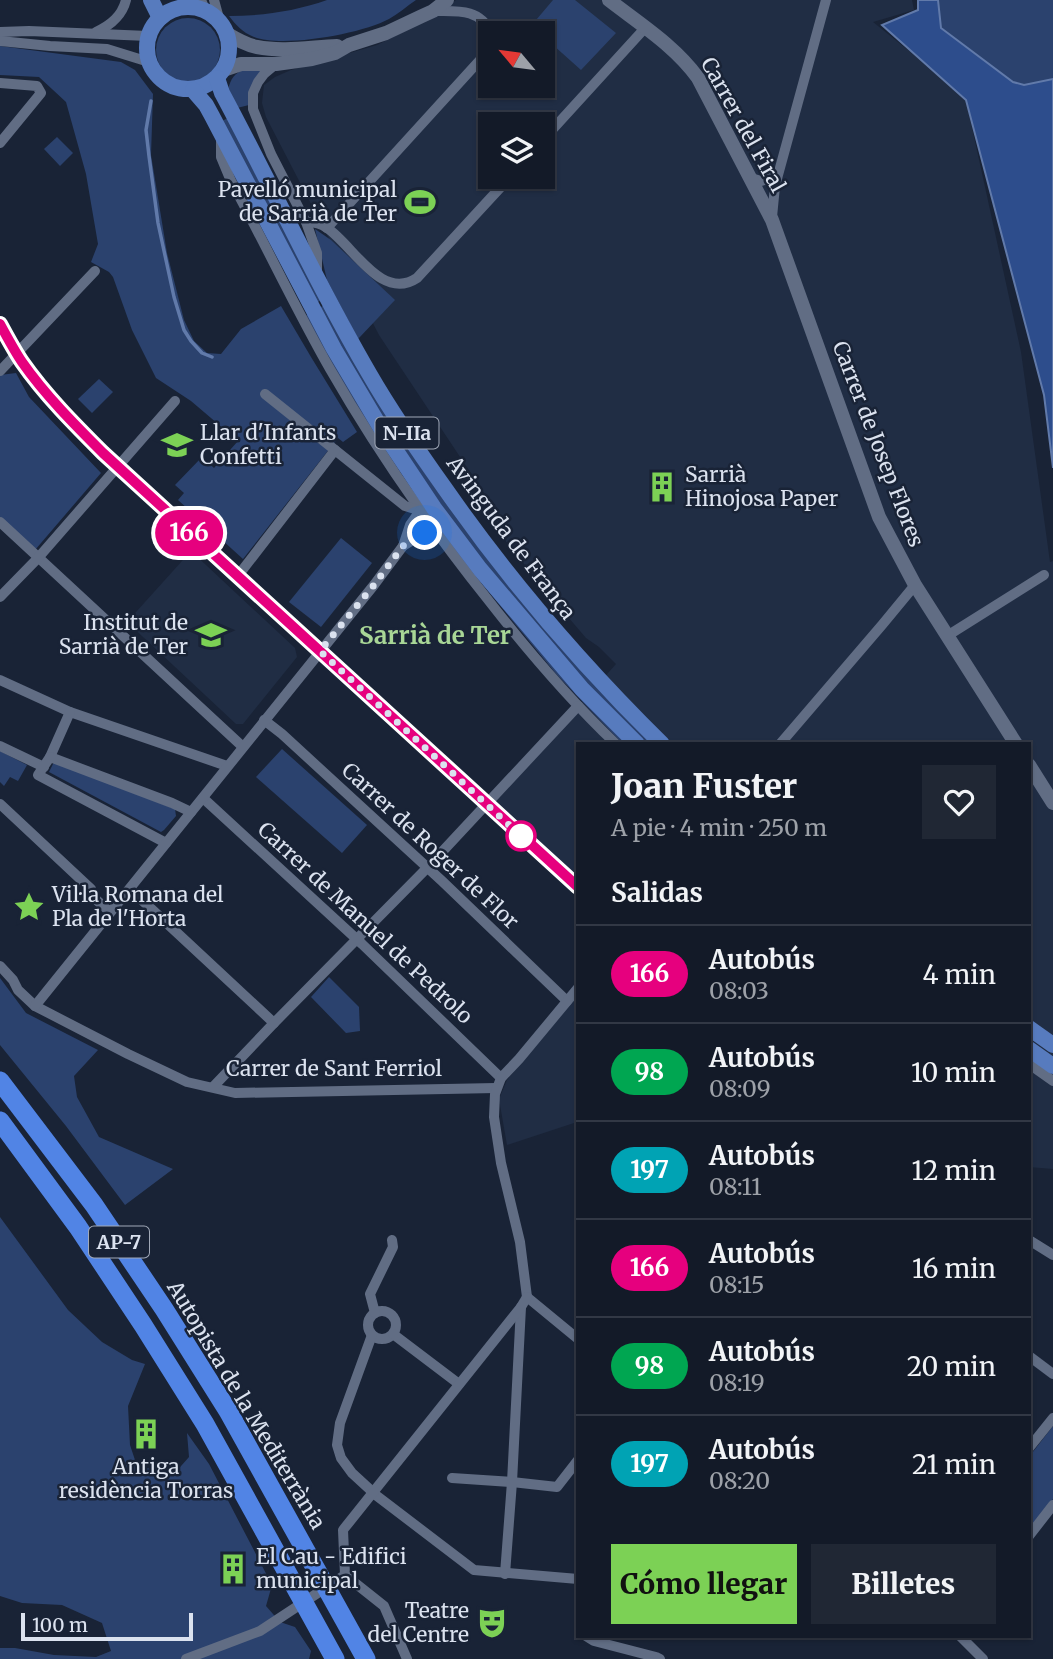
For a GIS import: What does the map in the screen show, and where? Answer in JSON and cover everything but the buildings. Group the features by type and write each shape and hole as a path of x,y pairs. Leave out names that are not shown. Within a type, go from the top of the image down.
{"highway":[{"name":"Autopista de la Mediterrània","path":"0,1081 94,1205 228,1411 366,1659"},
{"name":"AP-7","path":"0,1121 78,1227 205,1424 331,1651"}],"main road":[{"path":"151,0 168,9 206,3 223,27 229,41 225,67 206,86 193,90 166,84 156,75 149,62 146,49 148,36 168,9"},
{"name":"Avinguda de França","path":"220,74 222,93 317,278 370,375 416,449 475,533 558,635 660,742"},
{"name":"Avinguda de França","path":"193,90 206,105 334,349 382,430 434,508 480,569 560,664 605,714 635,742"},
{"path":"1031,1028 1053,1045"},
{"path":"1031,1050 1053,1066"}],"street":[{"path":"93,33 116,20 126,0"},
{"path":"220,74 241,64 276,64 335,53 433,11 447,0"},
{"name":"Carrer del Firal","path":"609,0 675,52 698,78 772,220"},
{"name":"Carrer de Josep Flores","path":"826,0 777,176 772,220 879,517 915,585 1015,742"},
{"path":"433,11 457,11 477,16 484,21"},
{"path":"223,27 240,41 256,47 286,49 349,46"},
{"path":"555,127 645,28"},
{"path":"0,32 148,36"},
{"path":"0,41 107,49 149,62"},
{"path":"327,228 478,62"},
{"path":"276,64 264,74 253,93 253,109 271,154 306,222 317,253 317,278"},
{"path":"0,83 37,86 41,93 0,143"},
{"path":"240,128 271,154"},
{"name":"Avinguda de França","path":"221,133 221,157 231,181 300,314 360,420 419,510 520,640 614,742"},
{"path":"751,178 761,181 777,176"},
{"path":"306,222 327,228 384,280 393,284 409,284 499,189"},
{"path":"1,368 95,271"},
{"path":"0,324 33,377 117,466 576,885"},
{"path":"36,1006 374,585 403,546 410,525 419,510 405,506 265,394"},
{"path":"0,597 38,558 175,401"},
{"path":"237,577 335,450"},
{"path":"0,522 243,747"},
{"path":"403,546 424,533 436,533"},
{"path":"947,636 1044,575"},
{"path":"782,742 915,585"},
{"path":"0,680 70,712 228,766"},
{"path":"213,1087 427,868 578,706"},
{"path":"70,712 50,757 38,775 166,843"},
{"name":"Carrer de Roger de Flor","path":"264,720 427,868 567,1001"},
{"path":"0,746 44,767"},
{"path":"50,757 191,812"},
{"path":"1031,768 1053,803"},
{"name":"Carrer de Manuel de Pedrolo","path":"203,798 356,940 498,1083"},
{"path":"0,804 91,889 92,896 110,912"},
{"path":"130,890 274,1023"},
{"name":"Carrer de Sant Ferriol","path":"0,966 18,990 36,1006 187,1082 235,1093 498,1083"},
{"path":"505,1574 524,1302 523,1258 501,1163 494,1117 498,1083 576,990"},
{"path":"1031,1065 1053,1081"},
{"path":"375,1312 370,1294 393,1247 392,1240"},
{"path":"1031,1241 1053,1255"},
{"path":"524,1302 576,1338"},
{"path":"407,1659 384,1606 345,1576 343,1530 524,1302"},
{"path":"385,1311 393,1316 396,1325 393,1334 379,1339 372,1335 368,1327 369,1319 375,1312 385,1311"},
{"path":"393,1334 459,1384"},
{"path":"372,1335 340,1423 337,1445 341,1458 352,1473 377,1496 474,1570 576,1579"},
{"path":"1031,1358 1053,1374"},
{"path":"1031,1446 1053,1418"},
{"path":"452,1478 557,1487 576,1463"},
{"path":"1031,1533 1053,1505"},
{"path":"186,1659 260,1632 345,1576"},
{"path":"589,1638 660,1659"},
{"path":"964,1638 983,1659"}],"shaded area":[{"path":"327,0 416,0 376,25 302,40 267,40 254,37 240,28 229,16 279,12"},
{"path":"456,0 912,0 914,10 873,22 966,100 1021,352 1050,562 1053,561 1053,1169 1031,1167 1031,742 576,742 576,876 494,801 616,664 586,638 504,539 488,499 379,335 266,117 262,103 264,85 291,70 377,45 429,19"},
{"path":"553,0 575,0 616,33 581,70 555,47 555,21 535,21"},
{"path":"918,0 938,0 941,28 1013,82 1024,85 1053,79 1053,468 1044,395 966,100 882,25 918,10"},
{"path":"938,0 1053,0 1053,79 1024,85 1013,82 941,28"},
{"path":"182,18 194,18 211,27 218,38 218,62 211,73 194,82 182,82 170,77 161,68 156,56 156,44 161,32 170,23"},
{"path":"0,46 121,62 135,70 153,94 151,155 167,253 184,320 194,341 207,353 221,354 241,329 281,306 357,432 343,442 338,438 243,559 178,500 184,493 175,485 202,457 214,468 238,441 191,401 156,378 132,330 113,277 91,262 98,244 86,174 66,102 39,77 0,75"},
{"path":"245,69 264,69 249,105 237,108 228,89 233,77"},
{"path":"228,118 322,300 316,303 222,121"},
{"path":"57,137 73,153 60,166 44,149"},
{"path":"315,229 331,240 395,300 358,339 327,280"},
{"path":"324,305 412,453 468,533 545,626 651,742 643,742 604,704 468,544 409,461 318,309"},
{"path":"308,314 377,434 627,742 621,742 557,675 455,551 372,431 306,316"},
{"path":"16,373 29,397 101,473 35,550 0,517 0,375"},
{"path":"99,379 113,392 92,413 78,399"},
{"path":"341,538 372,563 321,627 289,602"},
{"name":"Institut de Sarrià de Ter","path":"191,551 295,648 297,657 243,724 236,724 127,622"},
{"path":"282,749 367,825 342,853 256,777"},
{"path":"0,751 27,765 18,781 10,777 4,786 0,782"},
{"path":"54,762 175,809 176,816 161,832 49,772"},
{"path":"329,977 359,1007 360,1031 346,1033 311,997"},
{"path":"0,978 26,1013 98,1050 74,1076 77,1097 99,1137 173,1169 125,1205 66,1126 0,1045"},
{"path":"576,997 576,1122 507,1145 499,1099 507,1080"},
{"path":"0,1217 68,1310 102,1342 132,1360 145,1364 128,1406 130,1445 137,1466 174,1474 189,1457 187,1433 209,1464 272,1585 266,1606 280,1622 295,1627 311,1651 309,1659 0,1659 0,1648 96,1657 111,1651 102,1623 62,1605 22,1603 0,1596"},
{"path":"1053,1426 1053,1499 1031,1527 1031,1454"}],"waterway":[{"path":"151,101 146,130 149,156 158,223 174,297 184,330 202,353 212,357"}],"bus line":[{"name":"166","path":"0,324 33,377 103,453 576,885"}],"place":[{"name":"Pavelló municipal de Sarrià de Ter","path":"420,202"},
{"name":"Llar d'Infants Confetti","path":"177,445"},
{"name":"Sarrià Hinojosa Paper","path":"662,487"},
{"name":"Institut de Sarrià de Ter","path":"211,635"},
{"name":"Vil·la Romana del Pla de l'Horta","path":"29,907"},
{"name":"Antiga residència Torras","path":"146,1434"},
{"name":"El Cau - Edifici municipal","path":"233,1569"},
{"name":"Teatre del Centre","path":"492,1623"}],"district":[{"name":"Sarrià de Ter","path":"435,636"}],"route":[{"path":"425,533 403,546 320,651 521,836"}]}
